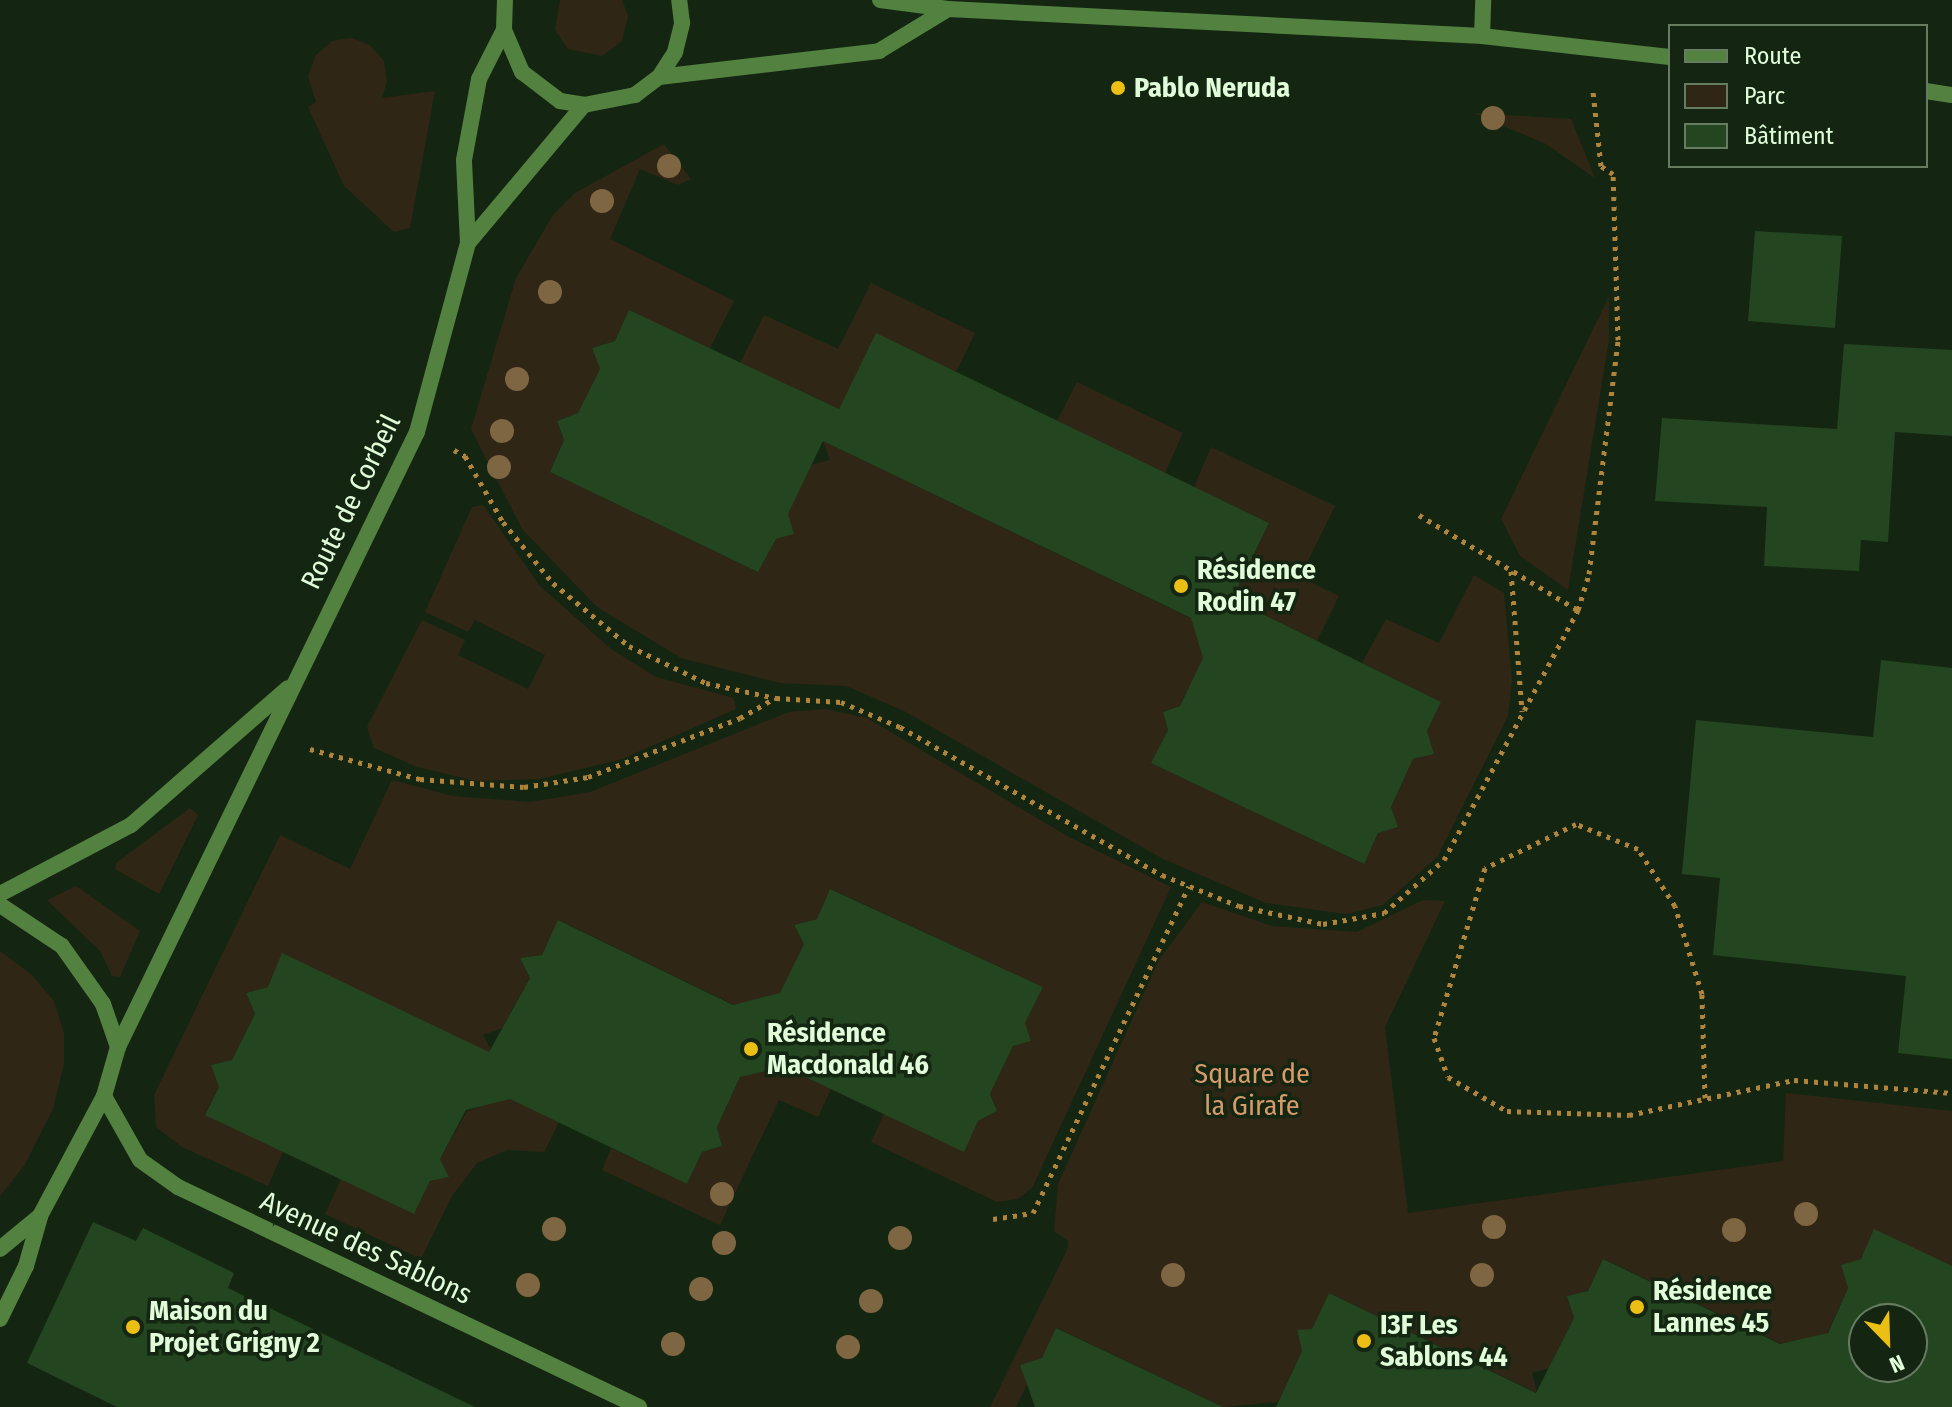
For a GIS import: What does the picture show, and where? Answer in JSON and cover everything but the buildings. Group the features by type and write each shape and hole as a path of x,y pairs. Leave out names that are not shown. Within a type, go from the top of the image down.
{"street":[{"name":"Route de Corbeil","path":"468,243 584,105 539,89 522,72 504,30 505,0"},
{"path":"584,105 635,95 659,77 675,52 682,23 679,0"},
{"path":"880,0 948,9 1482,36 1668,57"},
{"path":"1482,36 1483,0"},
{"path":"659,77 879,51 948,9"},
{"name":"Route de Corbeil","path":"0,1249 40,1216 104,1096 118,1047 271,738 292,684 417,432 468,243 464,160 479,79 504,30"},
{"path":"1928,91 1952,95"},
{"name":"Route de Corbeil","path":"0,894 131,825 292,684"},
{"path":"0,905 62,946 103,1004 118,1047"},
{"name":"Avenue des Sablons","path":"104,1096 140,1160 178,1187 639,1407"},
{"path":"0,1319 26,1266 40,1216"}],"path":[{"path":"417,432 465,456 503,522 553,583 629,646 706,683 776,698 841,702 900,727 1189,886 1275,917 1323,924 1384,913 1444,860 1578,610 1589,574 1618,340 1613,174 1601,166 1588,47"},
{"path":"1419,515 1578,610"},
{"path":"1511,570 1522,715"},
{"path":"271,738 420,779 524,787 588,777 740,718 776,698"},
{"path":"1705,1098 1702,994 1675,906 1638,849 1576,824 1485,868 1434,1038 1448,1077 1507,1111 1629,1115 1794,1080 1952,1093"},
{"path":"993,1219 1033,1213 1189,886"}],"green space":[{"path":"560,0 622,0 628,16 622,41 602,56 568,49 555,30"},
{"path":"351,38 370,45 384,61 387,82 382,98 435,91 410,228 394,232 344,186 308,107 316,102 308,77 315,56 332,41"},
{"path":"1474,113 1571,119 1595,178 1546,144"},
{"path":"664,144 691,179 678,185 640,169 610,239 734,301 710,348 629,311 615,341 592,348 600,369 578,413 557,421 564,440 550,472 758,572 776,539 793,534 787,514 811,465 830,460 823,441 1217,631 1180,706 1163,712 1168,730 1152,763 1363,864 1378,833 1397,827 1391,807 1413,759 1433,754 1427,731 1441,702 1362,663 1386,619 1439,643 1474,575 1504,593 1512,681 1508,716 1437,857 1383,905 1346,914 1266,903 1163,859 904,711 846,686 780,683 681,658 597,607 522,529 471,429 516,278 553,215 575,193"},
{"path":"871,283 975,333 956,372 876,334 839,409 740,363 764,315 838,349"},
{"path":"1609,296 1609,340 1568,590 1520,556 1501,519"},
{"path":"1077,382 1183,433 1165,473 1057,421"},
{"path":"1211,447 1335,506 1300,577 1339,596 1317,641 1232,599 1269,523 1194,487"},
{"path":"483,505 540,586 611,649 656,677 734,698 736,709 622,759 540,779 476,781 417,767 374,748 367,727 422,620 465,640 458,655 528,689 545,655 475,620 468,632 425,612 472,507"},
{"path":"826,709 867,718 1069,837 1171,887 1032,1188 1018,1199 997,1202 871,1142 884,1114 978,1121 997,1111 990,1094 1013,1046 1031,1041 1025,1023 1043,987 831,889 817,919 794,925 804,944 767,1021 559,920 542,955 520,958 530,978 502,1028 483,1035 493,1054 268,987 246,993 255,1014 232,1060 212,1065 219,1087 205,1114 283,1152 268,1186 182,1147 156,1127 154,1095 280,835 350,869 392,780 453,796 530,802 590,792 789,712"},
{"path":"190,808 198,815 159,894 115,869 116,863"},
{"path":"76,886 140,931 120,977 112,976 100,951 47,900"},
{"name":"Square de la Girafe","path":"1423,900 1445,901 1385,1027 1408,1213 1783,1161 1786,1093 1952,1111 1952,1266 1861,1259 1841,1265 1848,1288 1815,1360 1604,1259 1588,1291 1567,1296 1574,1318 1549,1368 1532,1373 1537,1393 1329,1293 1312,1329 1297,1331 1302,1351 1278,1402 1223,1407 1057,1328 1042,1358 1021,1365 1027,1385 1016,1407 990,1407 1067,1250 1068,1241 1054,1231 1058,1184 1159,960 1202,902 1272,926 1357,932"},
{"path":"0,951 32,975 54,1001 64,1033 64,1064 53,1109 24,1166 0,1196"},
{"path":"752,1052 831,1089 818,1117 779,1100 720,1225 602,1170 611,1148 687,1184 702,1152 722,1146 717,1127 740,1077 760,1072"},
{"path":"481,1085 559,1122 544,1152 507,1150 477,1163 452,1196 421,1259 325,1214 341,1179 414,1214 430,1181 449,1177 440,1159 467,1111 489,1104"}],"place":[{"name":"Pablo Neruda","path":"1118,88"},
{"name":"Résidence Rodin 47","path":"1181,586"},
{"name":"Résidence Macdonald 46","path":"751,1049"},
{"name":"Résidence Lannes 45","path":"1637,1307"},
{"name":"Maison du Projet Grigny 2","path":"133,1327"},
{"name":"I3F Les Sablons 44","path":"1364,1341"}]}
